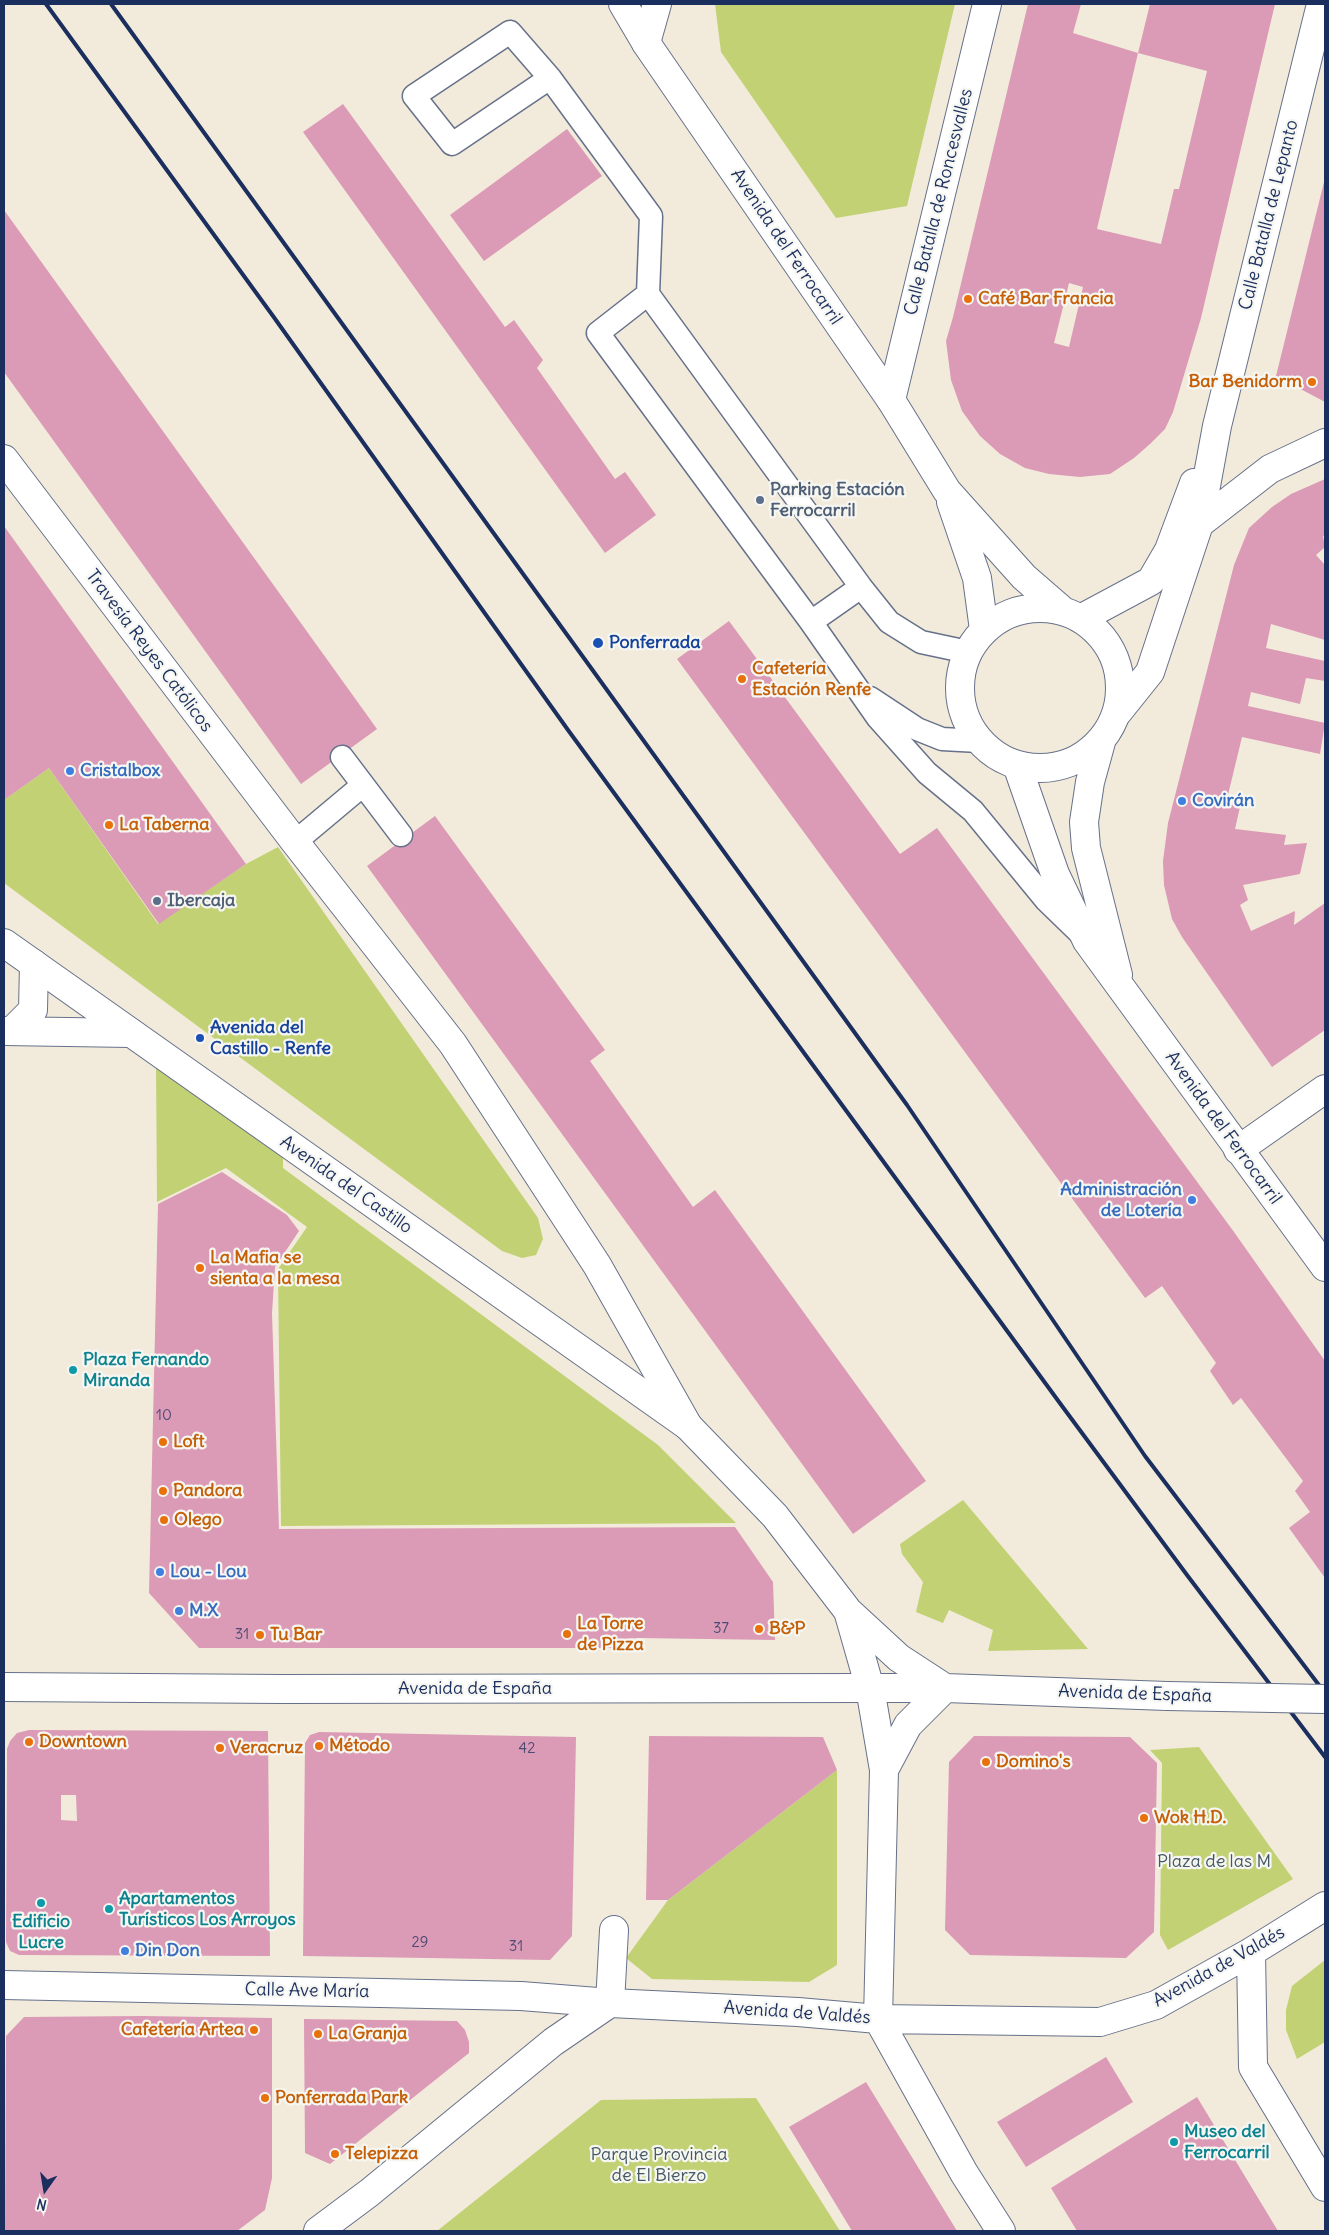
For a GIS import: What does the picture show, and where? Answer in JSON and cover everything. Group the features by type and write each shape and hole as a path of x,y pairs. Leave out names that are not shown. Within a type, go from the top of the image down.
{"street":[{"name":"Avenida del Ferrocarril","path":"622,4 646,43 891,400 947,492 1024,577 1072,614"},
{"path":"646,43 657,4"},
{"name":"Calle Batalla de Roncesvalles","path":"891,400 986,4"},
{"name":"Calle Batalla de Lepanto","path":"1118,712 1150,672 1200,524 1217,426 1321,4"},
{"name":"Calle Batalla de Lepanto","path":"1072,614 1151,581 1169,550 1217,426"},
{"path":"1200,524 1270,469 1325,443"},
{"name":"Travesía Reyes Católicos","path":"4,459 295,842"},
{"name":"Avenida del Ferrocarril","path":"947,492 977,578 984,630"},
{"path":"1028,608 1072,614 1102,636 1116,658 1122,681 1118,712 1101,742 1071,763 1048,768 1017,765 995,755 979,741 965,717 960,693 962,668 968,652 984,630 1006,614 1028,608"},
{"name":"Avenida del Ferrocarril","path":"1101,742 1090,782 1084,822 1085,839 1122,989"},
{"name":"Avenida del Ferrocarril","path":"1017,765 1055,874 1087,941 1325,1267"},
{"name":"Avenida del Castillo","path":"295,842 453,1044 597,1265 688,1426"},
{"name":"Avenida del Castillo","path":"4,943 688,1426 775,1516 848,1611 870,1688 884,1770 878,2019"},
{"path":"8,1031 33,1010 34,964"},
{"path":"8,1031 131,1033"},
{"path":"1238,1150 1325,1089"},
{"path":"848,1611 899,1658 945,1688 908,1725 884,1770"},
{"name":"Avenida de España","path":"4,1687 272,1689 945,1688 1167,1696 1325,1699"},
{"name":"Avenida de Valdés","path":"610,2003 806,2012 878,2019 1100,2022 1156,2004 1251,1952 1325,1906"},
{"path":"318,2231 369,2193 553,2042 610,2003 614,1930"},
{"path":"1251,1952 1253,2067 1325,2188"},
{"name":"Calle Ave María","path":"4,1985 521,1996 610,2003"},
{"path":"878,2019 964,2173 1001,2231"}],"lane":[{"path":"550,78 452,144 414,96 510,32 550,78 651,216 648,294 861,587 889,622 921,642 968,652"},
{"path":"648,294 598,333 811,622 878,718 927,773 973,812 1046,900 1087,941"},
{"path":"811,622 861,587"},
{"path":"859,691 918,729 942,739 979,741"},
{"path":"342,757 401,835"},
{"path":"295,842 363,786"}],"green space":[{"path":"715,4 955,4 907,206 836,218 721,52"},
{"path":"49,768 158,924 246,864 278,847 538,1218 543,1239 536,1255 522,1258 502,1251 4,883 4,800"},
{"path":"156,1063 283,1148 283,1168 658,1445 736,1523 281,1526 278,1269 307,1227 226,1168 157,1202"},
{"path":"963,1500 1088,1649 988,1651 993,1630 949,1610 943,1623 916,1612 923,1582 902,1554 900,1544"},
{"name":"Plaza de las M","path":"1199,1747 1293,1879 1168,1950 1160,1935 1162,1763 1150,1750"},
{"path":"837,1770 837,1965 809,1982 652,1979 626,1958 668,1900"},
{"path":"1325,1960 1325,2042 1297,2059 1286,2030 1286,2010 1292,1986"},
{"name":"Parque Provincia de El Bierzo","path":"756,2098 840,2231 437,2231 601,2100"}],"building":[{"path":"1028,4 1081,4 1073,33 1138,53 1150,4 1275,4 1201,318 1173,412 1165,429 1150,444 1134,458 1110,474 1080,477 1049,474 1025,468 1000,454 980,436 962,411 951,380 946,341","holes":["1138,53 1207,71 1179,189 1174,189 1161,244 1097,229","1069,283 1083,287 1069,347 1054,343"]},
{"path":"343,104 505,327 514,320 543,360 537,368 615,479 625,472 656,515 605,553 303,132"},
{"path":"567,129 602,176 484,261 450,215"},
{"path":"1325,178 1325,402 1276,376"},
{"path":"4,210 377,729 301,784 4,372"},
{"path":"1325,479 1325,535 1323,536 1325,547 1316,555 1325,565 1325,640 1271,624 1266,648 1325,661 1325,681 1306,678 1300,704 1251,692 1248,706 1325,723 1320,754 1242,737 1226,803 1240,807 1235,829 1286,835 1284,845 1307,843 1300,874 1243,885 1248,900 1240,905 1251,931 1295,911 1294,925 1325,903 1325,1030 1272,1067 1182,937 1172,919 1164,885 1163,861 1168,823 1234,565 1249,528 1272,507 1291,494"},
{"path":"4,526 246,864 159,924 49,768 4,800"},
{"path":"729,621 900,854 937,828 1234,1232 1325,1361 1325,1578 1289,1528 1310,1512 1295,1491 1303,1481 1241,1398 1233,1405 1210,1371 1216,1363 1162,1286 1145,1298 677,659"},
{"path":"435,816 605,1050 590,1061 693,1207 715,1190 926,1481 853,1534 367,866"},
{"path":"222,1172 287,1215 299,1231 275,1267 272,1313 279,1529 735,1527 773,1582 775,1640 638,1638 618,1640 617,1648 199,1648 149,1593 158,1204"},
{"path":"29,1730 268,1731 270,1956 19,1955 10,1951 6,1942 7,1749 10,1741 17,1733","holes":["61,1795 76,1795 77,1821 61,1820"]},
{"path":"319,1732 576,1737 572,1936 550,1960 303,1956 305,1743 310,1735"},
{"path":"649,1736 823,1737 837,1770 668,1900 646,1900"},
{"path":"974,1736 1130,1737 1157,1763 1154,1932 1126,1958 970,1955 945,1930 949,1762"},
{"path":"24,2017 272,2018 272,2178 265,2210 237,2231 5,2231 6,2036"},
{"path":"304,2019 457,2021 465,2030 469,2042 469,2053 330,2164 305,2153"},
{"path":"1106,2057 1133,2102 1026,2167 997,2122"},
{"path":"866,2082 957,2231 852,2231 789,2127"},
{"name":"Museo del Ferrocarril","path":"1197,2097 1278,2231 1077,2231 1051,2188"}],"railway":[{"path":"46,4 273,316 568,730 1062,1406 1325,1757"},
{"path":"111,4 907,1105 1145,1456 1325,1693"}],"place":[{"name":"Café Bar Francia","path":"968,299"},
{"name":"Bar Benidorm","path":"1312,382"},
{"name":"Parking Estación Ferrocarril","path":"760,500"},
{"name":"Ponferrada","path":"598,643"},
{"name":"Cafetería Estación Renfe","path":"742,679"},
{"name":"Cristalbox","path":"70,771"},
{"name":"Covirán","path":"1182,801"},
{"name":"La Taberna","path":"109,825"},
{"name":"Ibercaja","path":"157,901"},
{"name":"Avenida del Castillo - Renfe","path":"200,1038"},
{"name":"Administración de Lotería","path":"1192,1200"},
{"name":"La Mafia se sienta a la mesa","path":"200,1268"},
{"name":"Plaza Fernando Miranda","path":"73,1370"},
{"name":"Loft","path":"163,1442"},
{"name":"Pandora","path":"163,1491"},
{"name":"Olego","path":"164,1520"},
{"name":"Lou - Lou","path":"160,1572"},
{"name":"M.X","path":"179,1611"},
{"name":"B&P","path":"759,1629"},
{"name":"La Torre de Pizza","path":"567,1634"},
{"name":"Tu Bar","path":"260,1635"},
{"name":"Downtown","path":"29,1742"},
{"name":"Método","path":"319,1746"},
{"name":"Veracruz","path":"220,1748"},
{"name":"Domino's","path":"986,1762"},
{"name":"Wok H.D.","path":"1144,1818"},
{"name":"Edificio Lucre","path":"41,1903"},
{"name":"Apartamentos Turísticos Los Arroyos","path":"109,1909"},
{"name":"Din Don","path":"125,1951"},
{"name":"Cafetería Artea","path":"254,2030"},
{"name":"La Granja","path":"318,2034"},
{"name":"Ponferrada Park","path":"265,2098"},
{"name":"Museo del Ferrocarril","path":"1174,2142"},
{"name":"Telepizza","path":"335,2154"}]}
